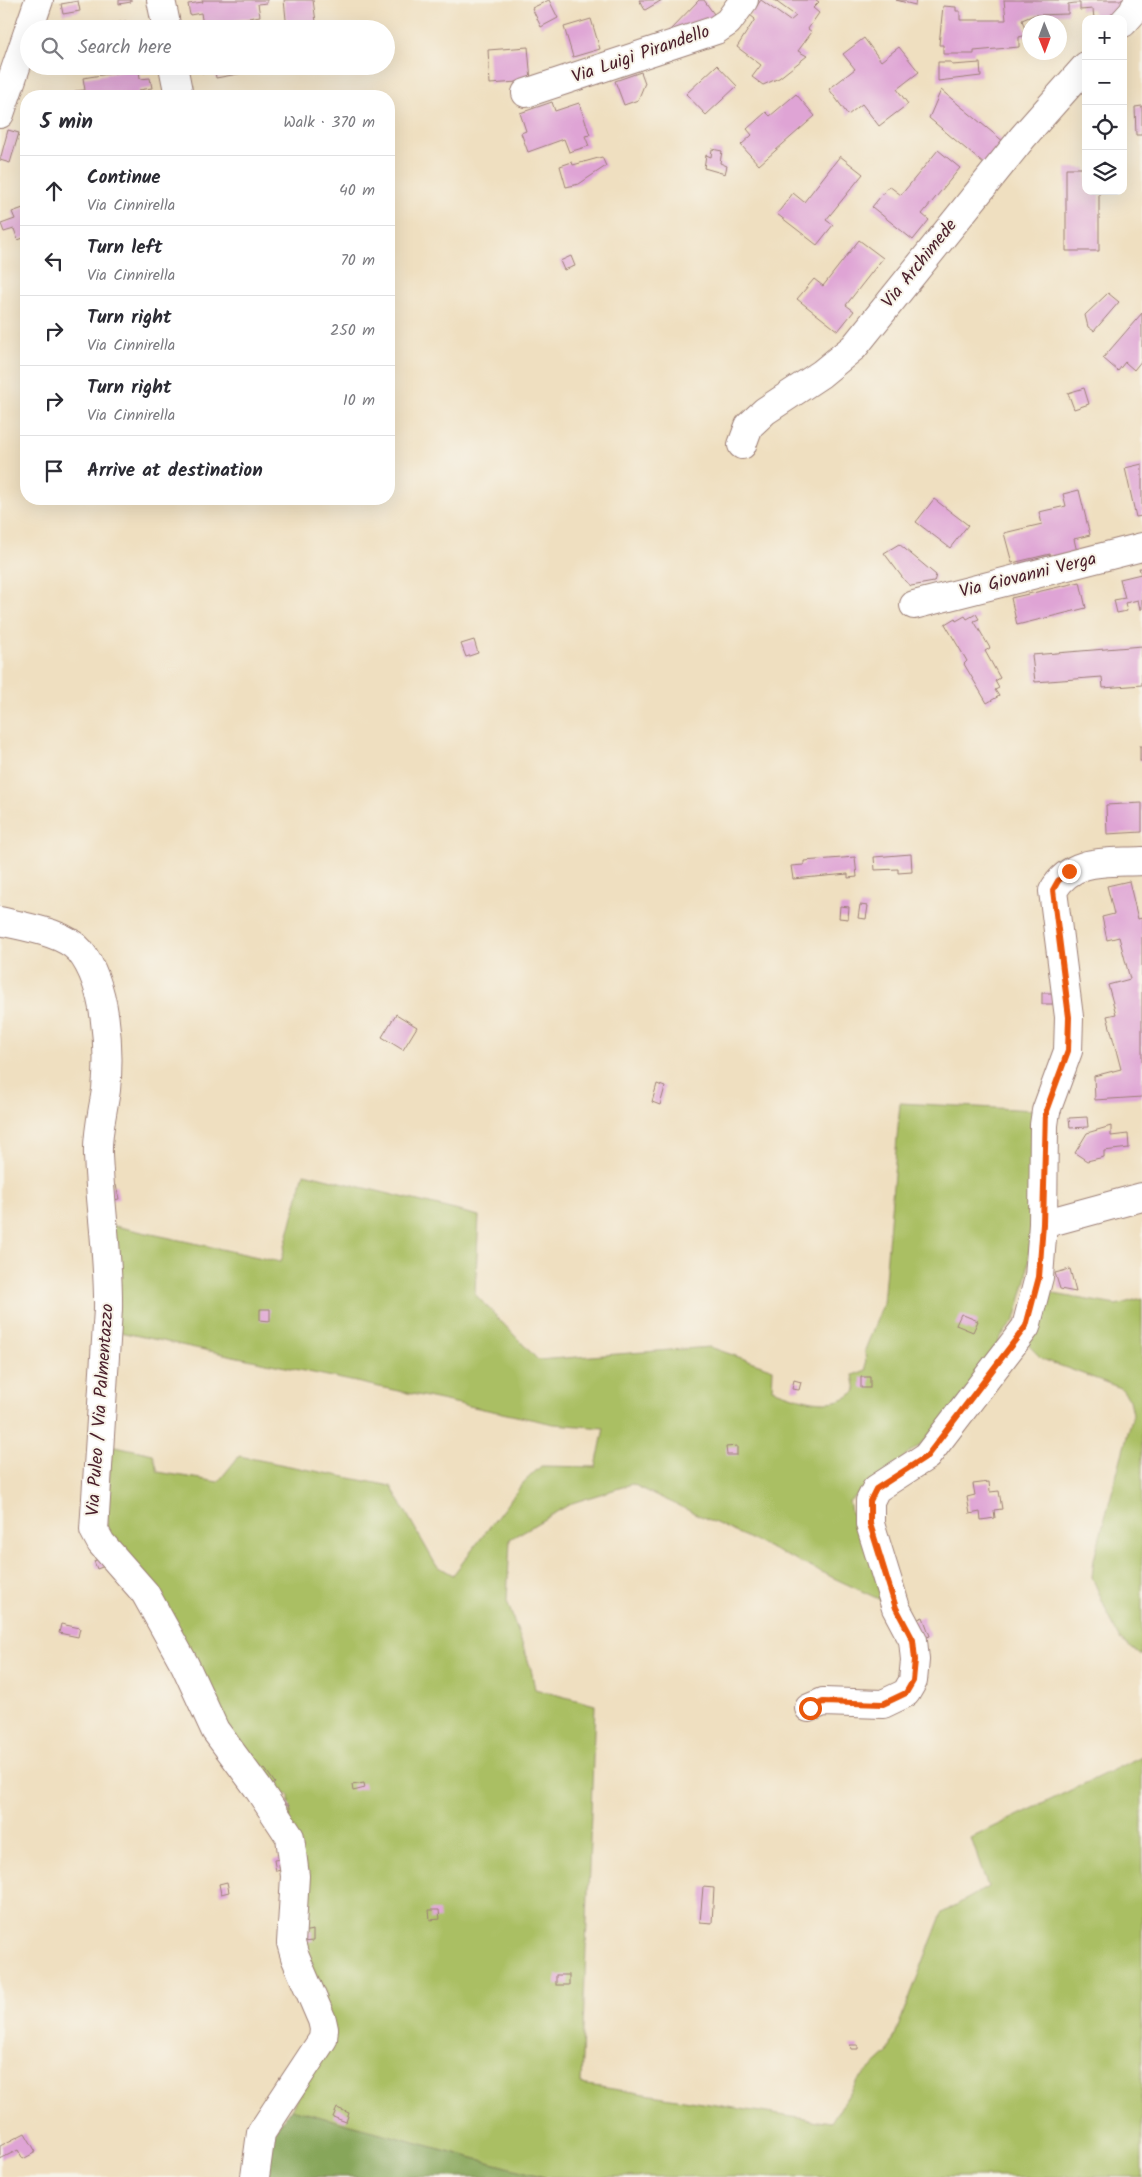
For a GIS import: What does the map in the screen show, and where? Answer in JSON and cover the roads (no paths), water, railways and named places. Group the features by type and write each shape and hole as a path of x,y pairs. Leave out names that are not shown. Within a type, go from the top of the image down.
{"street":[{"path":"32,20 39,0"},
{"path":"161,0 165,20"},
{"name":"Via Luigi Pirandello","path":"526,93 716,30 728,22 744,0"},
{"path":"1127,19 1133,12 1138,0"},
{"path":"0,114 20,55"},
{"name":"Via Archimede","path":"742,445 749,426 765,411 821,374 854,347 1023,138 1082,71"},
{"path":"175,75 178,90"},
{"name":"Via Giovanni Verga","path":"914,605 1142,547"},
{"path":"810,1708 823,1702 883,1704 906,1693 913,1681 915,1660 913,1640 896,1608 870,1524 870,1501 876,1489 927,1456 1026,1326 1039,1277 1043,1224 1044,1125 1046,1111 1068,1051 1069,1017 1053,890 1058,881 1069,871 1087,864 1142,861"},
{"name":"Via Puleo / Via Palmentazzo","path":"0,921 62,937 79,950 94,972 105,1020 106,1089 98,1151 109,1280 94,1530 101,1543 145,1593 185,1665 214,1730 257,1787 290,1837 295,1876 291,1943 295,1957 322,2020 324,2029 323,2039 261,2133 255,2177"},
{"path":"1043,1224 1142,1196"}]}
